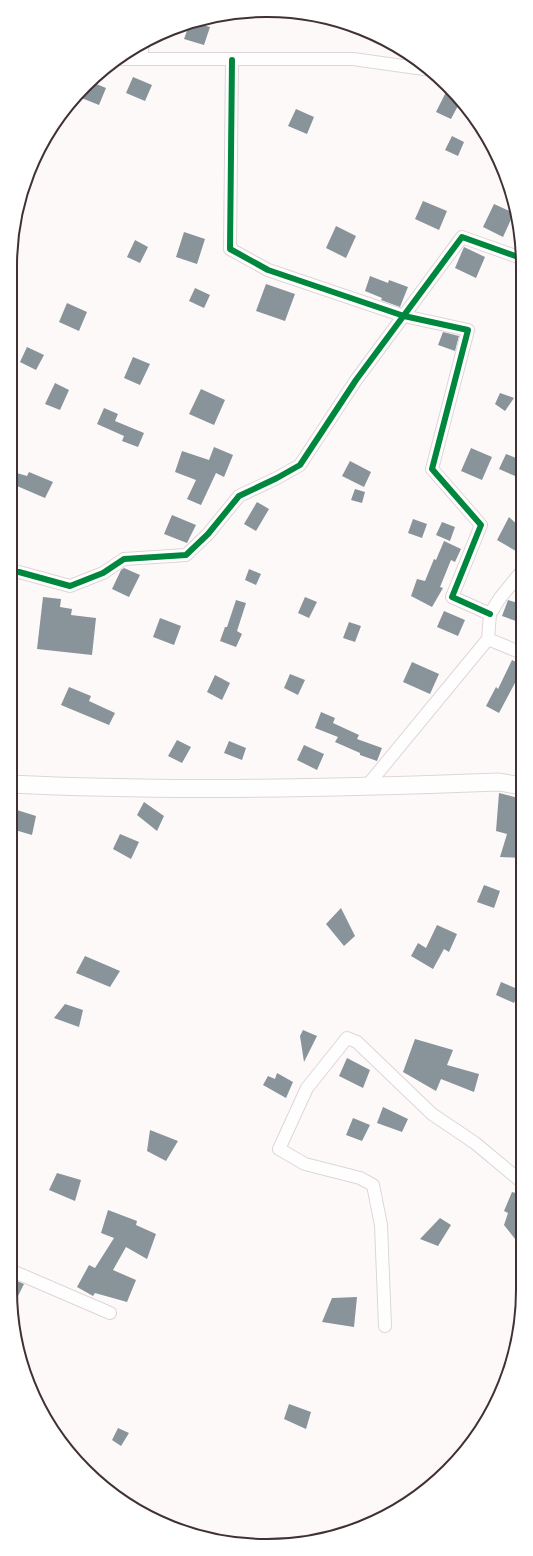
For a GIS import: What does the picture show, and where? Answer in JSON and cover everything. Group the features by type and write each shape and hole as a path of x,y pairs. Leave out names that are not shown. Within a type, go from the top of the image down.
{"street":[{"path":"141,59 142,50"},
{"path":"128,59 353,59 417,68"},
{"path":"232,60 230,249 268,270 404,316 468,330 432,469 481,525 452,597 490,614"},
{"path":"17,572 70,586 103,574 124,559 186,555 208,534 239,496 300,465 356,380 462,237 515,256"},
{"path":"367,786 488,639 490,614 500,598 516,579"},
{"path":"488,639 516,651"},
{"path":"17,784 77,787 329,788 499,782 516,785"},
{"path":"385,1326 381,1225 373,1185 360,1178 305,1164 279,1149 307,1088 347,1038 357,1042 432,1114 475,1143 516,1177"},
{"path":"17,1273 110,1313"}],"building":[{"path":"204,25 210,27 204,45 184,39 187,30"},
{"path":"133,77 152,85 145,101 126,93"},
{"path":"96,84 106,88 99,105 82,98"},
{"path":"446,93 458,107 451,119 436,112"},
{"path":"296,109 314,117 307,134 288,126"},
{"path":"452,136 464,142 458,156 445,150"},
{"path":"423,201 447,211 439,230 415,219"},
{"path":"494,204 509,211 511,219 503,237 483,227"},
{"path":"336,226 356,236 346,258 326,248"},
{"path":"184,232 205,239 197,264 176,257"},
{"path":"135,240 148,247 140,263 127,257"},
{"path":"464,247 485,257 476,278 455,268"},
{"path":"370,276 388,283 389,280 408,287 400,307 381,300 382,298 365,291"},
{"path":"266,284 295,294 285,321 256,311"},
{"path":"195,288 210,295 204,308 189,301"},
{"path":"67,303 87,312 79,331 59,322"},
{"path":"443,332 459,336 455,351 438,345"},
{"path":"27,347 44,355 36,370 20,362"},
{"path":"133,357 150,364 140,385 124,378"},
{"path":"55,383 69,390 60,410 45,404"},
{"path":"201,389 225,400 214,425 189,414"},
{"path":"500,393 514,398 505,411 495,404"},
{"path":"104,408 118,414 115,421 144,433 138,447 122,441 124,436 97,424"},
{"path":"214,447 233,455 224,477 216,473 201,505 187,499 196,480 175,472 182,451 209,460"},
{"path":"471,448 492,457 482,480 461,471"},
{"path":"506,454 516,458 515,476 499,469"},
{"path":"350,461 371,472 364,487 342,476"},
{"path":"29,472 53,482 45,498 17,486 17,473 27,476"},
{"path":"355,489 365,492 362,503 351,500"},
{"path":"257,502 269,509 256,531 244,524"},
{"path":"172,515 196,525 187,543 164,534"},
{"path":"509,517 516,523 516,551 497,540"},
{"path":"413,519 427,524 422,538 408,533"},
{"path":"442,522 455,527 450,541 436,535"},
{"path":"444,541 461,549 455,562 451,560 440,587 443,588 432,607 411,596 417,579 425,581 434,559 436,560"},
{"path":"124,568 140,575 129,597 112,589 121,570"},
{"path":"249,569 261,574 256,585 245,580"},
{"path":"43,597 61,599 60,607 72,609 71,615 96,618 92,655 37,649"},
{"path":"305,597 317,602 309,618 298,613"},
{"path":"236,600 246,603 237,631 242,634 236,647 220,641 225,627 227,627"},
{"path":"508,600 516,602 516,621 502,616"},
{"path":"444,611 465,620 458,636 437,627"},
{"path":"160,618 181,626 174,645 153,637"},
{"path":"349,622 361,626 355,642 343,638"},
{"path":"512,660 516,662 516,681 499,713 486,706 496,687 498,689"},
{"path":"412,662 439,674 430,694 403,682"},
{"path":"290,674 305,680 298,695 284,688"},
{"path":"215,675 230,683 222,700 207,692"},
{"path":"69,687 91,696 89,701 115,713 109,725 61,705"},
{"path":"321,712 335,718 333,723 359,735 357,739 382,748 377,761 360,755 360,753 335,742 338,737 315,728"},
{"path":"177,740 191,747 182,763 168,756"},
{"path":"229,741 246,748 242,760 224,753"},
{"path":"304,745 324,754 317,770 297,760"},
{"path":"499,793 516,797 516,858 500,857 507,834 496,831"},
{"path":"144,802 164,816 157,831 137,815"},
{"path":"17,810 36,816 32,835 17,831"},
{"path":"120,834 139,842 131,859 113,849"},
{"path":"484,885 500,891 494,908 477,902"},
{"path":"341,908 355,936 344,946 326,924"},
{"path":"437,925 457,934 449,952 444,949 433,969 411,956 418,943 426,948"},
{"path":"85,956 120,971 110,987 76,973"},
{"path":"501,982 516,988 516,999 514,1003 496,995"},
{"path":"65,1004 83,1010 79,1027 54,1018"},
{"path":"303,1030 317,1036 304,1062 300,1036"},
{"path":"415,1039 453,1050 447,1065 479,1074 474,1092 441,1079 436,1091 403,1072"},
{"path":"347,1058 370,1070 363,1088 339,1076"},
{"path":"277,1073 293,1082 286,1098 263,1085 268,1076 275,1079"},
{"path":"383,1107 408,1119 402,1132 377,1123"},
{"path":"353,1118 370,1125 362,1141 346,1135"},
{"path":"150,1130 178,1141 166,1161 147,1151"},
{"path":"57,1173 81,1180 75,1201 49,1190"},
{"path":"512,1192 516,1193 516,1240 504,1225 508,1213 504,1211"},
{"path":"108,1210 137,1221 136,1225 156,1234 147,1259 126,1247 113,1270 136,1280 127,1302 95,1293 93,1296 77,1287 89,1265 95,1268 114,1238 101,1233"},
{"path":"440,1218 451,1225 438,1246 420,1239"},
{"path":"17,1281 24,1284 17,1297"},
{"path":"357,1297 354,1327 322,1322 332,1298"},
{"path":"289,1404 311,1412 306,1429 284,1419"},
{"path":"118,1428 129,1433 121,1446 112,1440"}],"cycle path":[{"path":"232,60 230,249 268,270 404,316 468,330 432,469 481,525 452,597 490,614"},
{"path":"17,572 70,586 103,573 124,559 186,555 208,534 239,496 300,465 356,380 462,237 515,256"}]}
